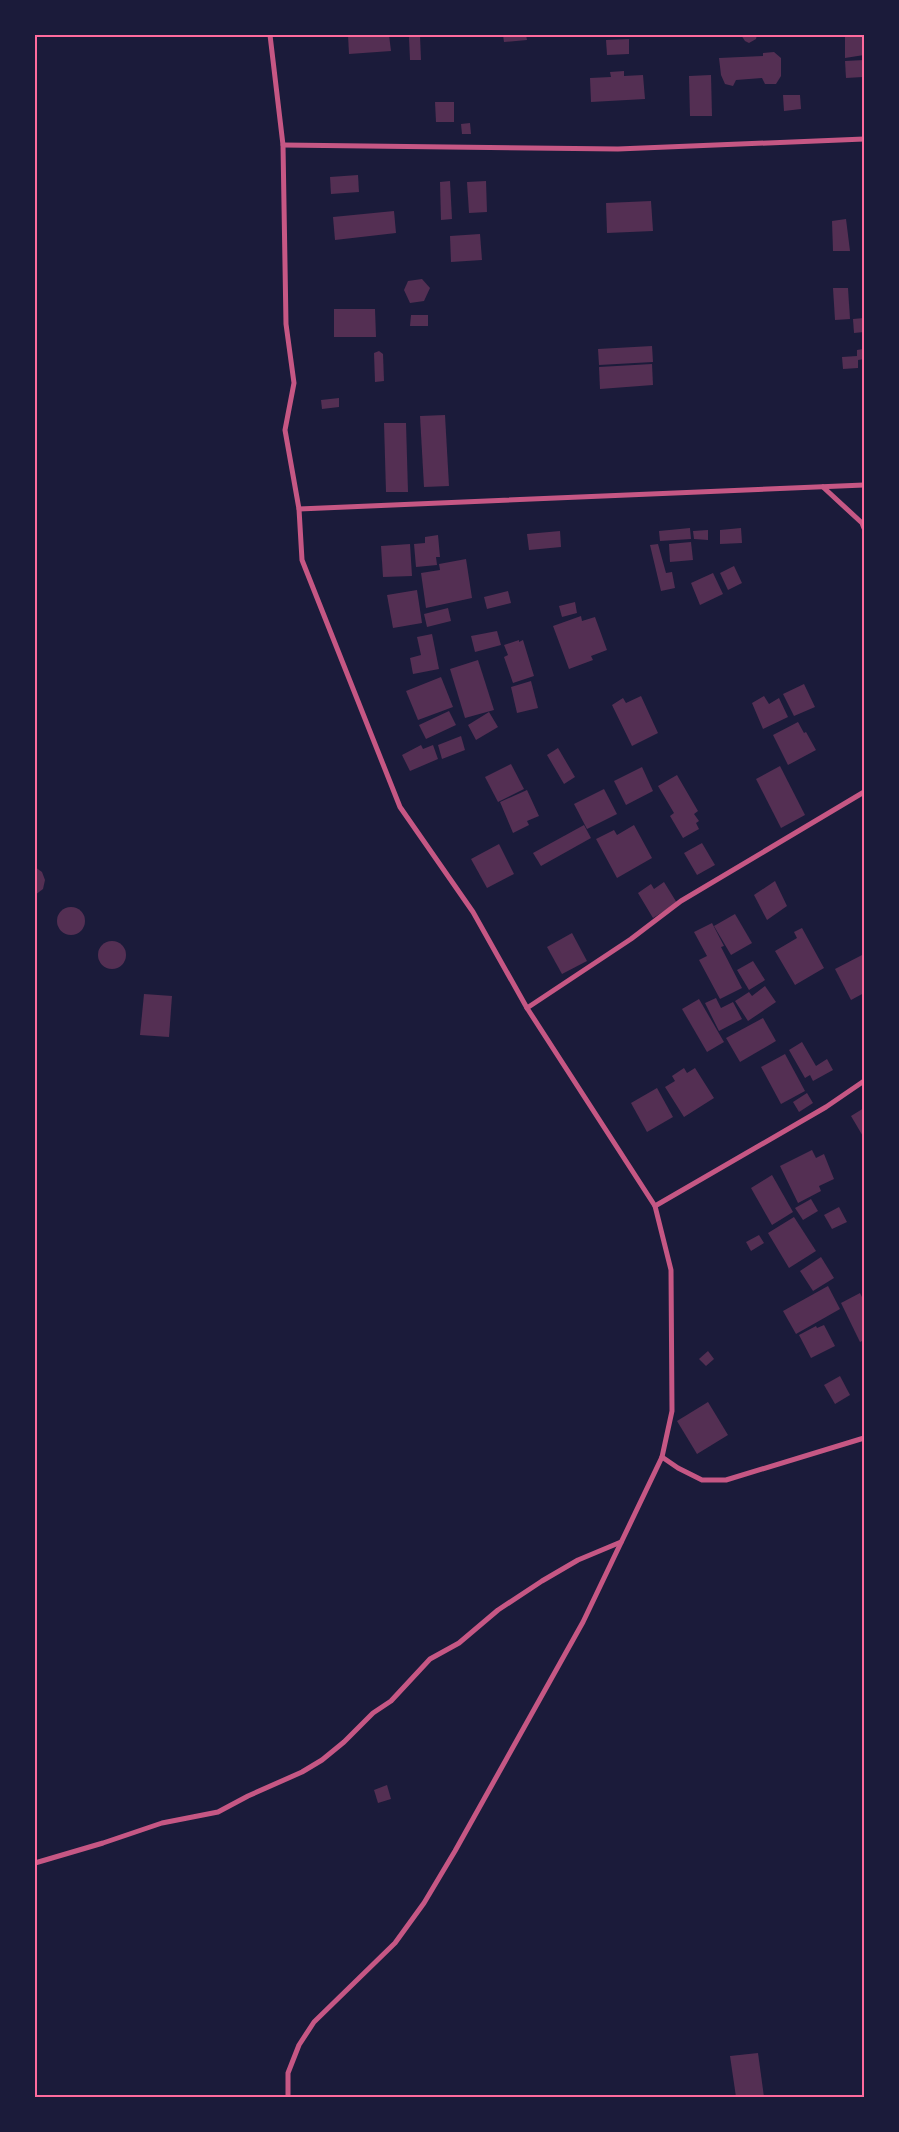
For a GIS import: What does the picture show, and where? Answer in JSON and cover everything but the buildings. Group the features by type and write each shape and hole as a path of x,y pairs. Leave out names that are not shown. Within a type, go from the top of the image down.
{"street":[{"path":"270,35 283,145 283,262 286,324 294,382 284,430 299,510 302,560 400,807 473,912 527,1008 655,1206 671,1270 672,1411 662,1457 583,1622 549,1686 519,1735 455,1851 424,1903 395,1943 314,2022 299,2045 288,2073 288,2097"},
{"path":"283,145 618,149 864,139"},
{"path":"299,510 864,485"},
{"path":"823,487 862,523 864,528"},
{"path":"527,1008 631,939 681,901 864,792"},
{"path":"655,1206 826,1107 864,1081"},
{"path":"662,1457 678,1468 702,1480 726,1480 864,1438"},
{"path":"35,1863 162,1823 218,1812 302,1772 322,1760 344,1742 373,1713 391,1701 430,1659 459,1643 498,1610 542,1581 578,1560 621,1542"}]}
